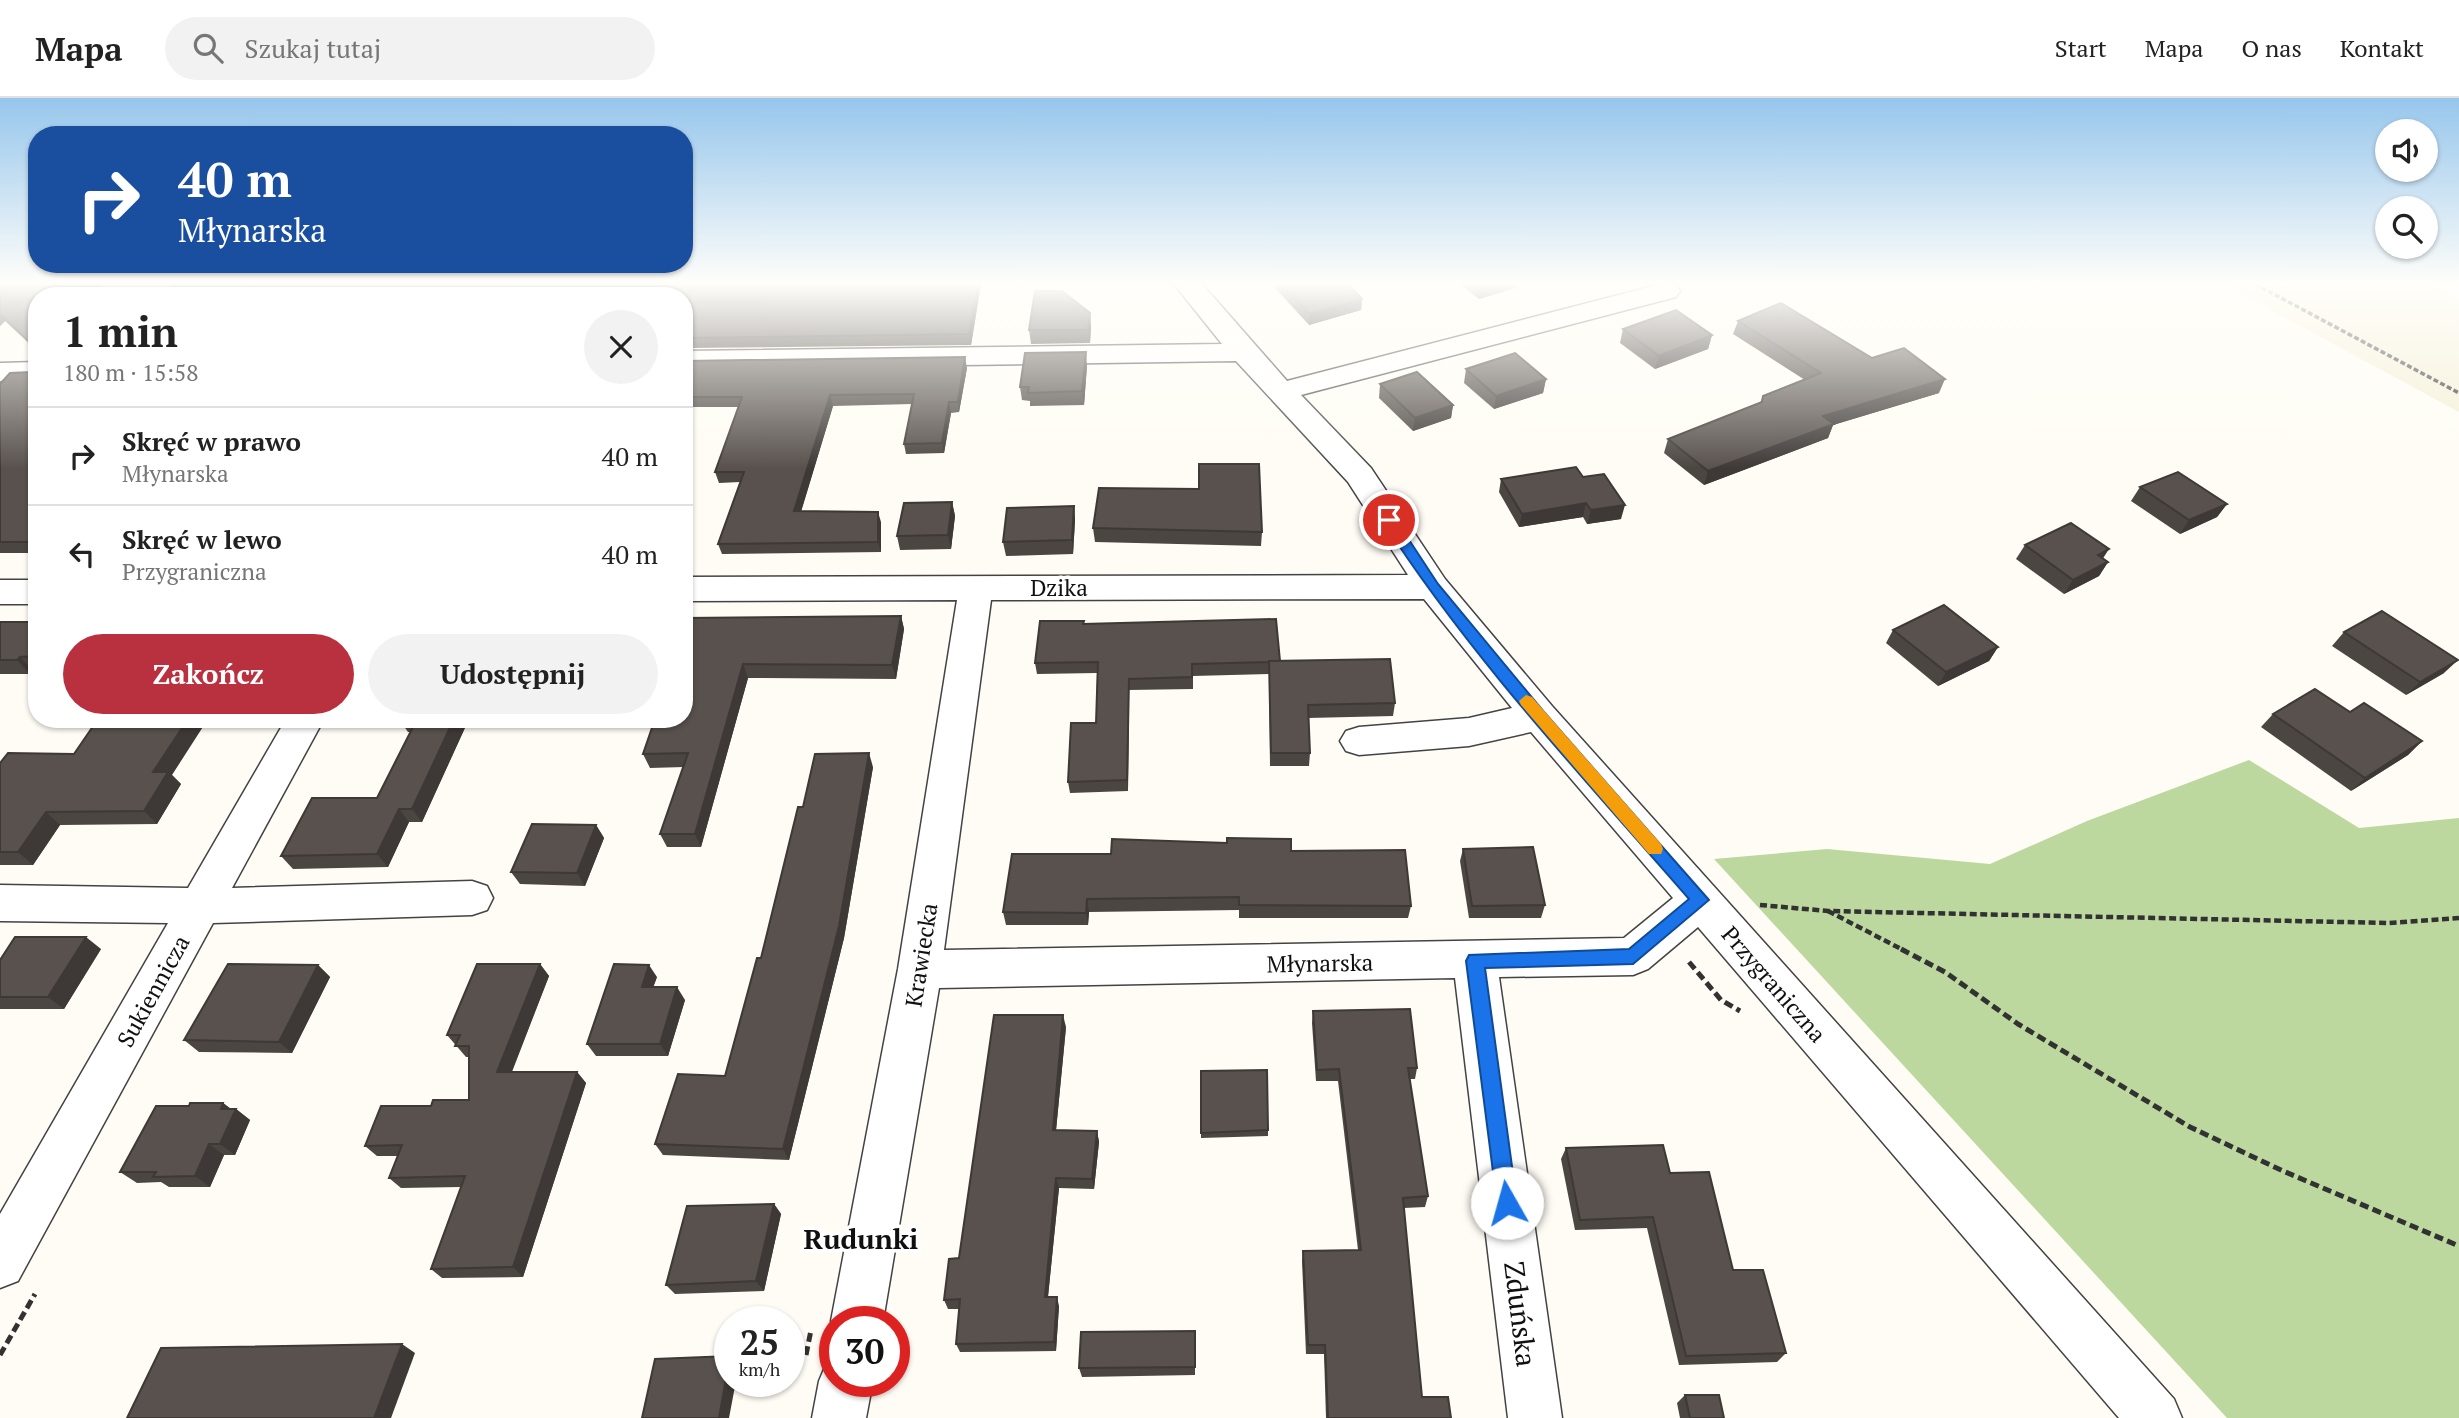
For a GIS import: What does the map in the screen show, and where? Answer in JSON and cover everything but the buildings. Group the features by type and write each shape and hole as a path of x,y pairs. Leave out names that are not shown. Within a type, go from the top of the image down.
{"street":[{"name":"Przygraniczna","path":"1239,346 1360,475 1433,587 1539,716 2155,1418"},
{"path":"1282,391 1456,346"},
{"path":"693,360 1244,352"},
{"path":"0,372 28,371"},
{"name":"Dzika","path":"693,589 976,586 1433,587"},
{"name":"Krawiecka","path":"860,1306 920,969 976,586"},
{"path":"0,592 28,592"},
{"path":"1359,741 1469,732 1539,716"},
{"name":"Sukiennicza","path":"0,1263 300,728"},
{"path":"0,903 201,906 472,898"},
{"name":"Młynarska","path":"920,969 1475,961 1633,956 1700,900"},
{"name":"Zduńska","path":"1475,961 1535,1418"},
{"path":"832,1397 839,1418"}],"path":[{"path":"2370,346 2459,393"},
{"path":"1700,900 1828,911 2389,923 2459,918"},
{"path":"1828,911 1945,972 2018,1024 2190,1127 2283,1171 2459,1246"},
{"path":"812,1325 819,1351"}],"shaded area":[{"path":"2337,346 2459,346 2459,412"}],"green space":[{"path":"2249,760 2359,828 2459,818 2459,1418 2227,1418 1714,859 1827,849 1990,864 2087,821"}],"slow traffic":[{"path":"1526,701 1655,849"}],"district":[{"name":"Rudunki","path":"861,1238"}],"route":[{"path":"1389,520 1433,587 1539,716 1700,900 1633,956 1475,961 1507,1203"}]}
